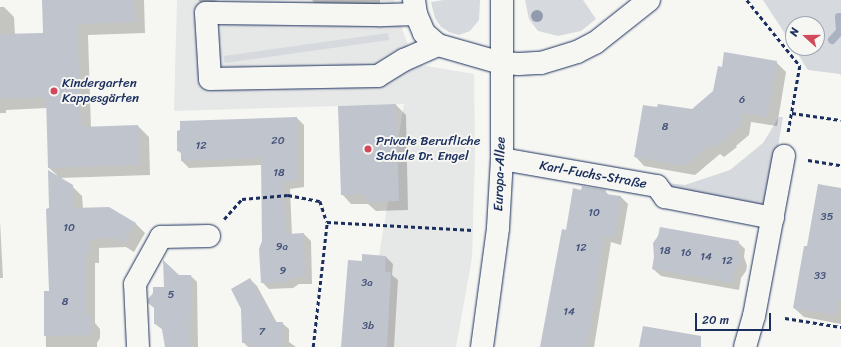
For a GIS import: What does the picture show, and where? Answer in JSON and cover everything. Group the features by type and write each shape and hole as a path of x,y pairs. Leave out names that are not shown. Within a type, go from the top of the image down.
{"street":[{"name":"Europa-Allee","path":"482,347 498,228 502,159 502,0"},
{"path":"438,45 404,60 378,76 210,79 206,13 372,15 415,7 424,33 438,45 501,63 541,63 577,52 595,43 649,0"},
{"path":"745,347 754,316 784,156"},
{"name":"Karl-Fuchs-Straße","path":"502,159 657,186 665,197 773,218"},
{"path":"138,347 135,284 161,237 209,236"}],"path":[{"path":"747,0 800,66 784,156 841,165"},
{"path":"792,113 841,120"},
{"path":"209,236 242,199 288,195 320,201 327,222 313,347"},
{"path":"327,222 478,230 498,228"},
{"path":"785,318 841,327"}],"shaded area":[{"path":"177,0 394,0 395,10 415,64 474,74 475,154 472,258 456,347 364,347 404,104 174,111"},
{"path":"444,0 480,0 479,20 470,31 459,35 449,32 441,27 435,18 431,2"},
{"path":"525,0 583,0 596,19 581,31 558,36 538,31 529,19"},
{"path":"763,0 841,0 841,76 840,74 808,70 799,56 825,56 825,16 785,16 785,34"},
{"path":"388,33 389,40 225,63 224,56"},
{"path":"779,117 783,117 769,199 758,208 674,194 667,183 685,185 730,170 763,143"}],"building":[{"name":"Kindergarten Kappesgärten","path":"42,0 134,0 135,22 77,24 81,127 138,125 139,165 48,168 46,97 0,99 0,34 43,33"},
{"path":"724,52 777,61 767,117 742,113 740,126 713,148 710,145 685,166 634,157 643,105 657,107 658,104 692,109 713,91 718,66 722,67"},
{"name":"Private Berufliche Schule Dr. Engel","path":"396,104 399,201 365,202 365,194 341,195 338,106"},
{"path":"297,117 298,180 283,182 286,234 304,233 305,277 292,278 286,282 261,283 259,249 262,241 261,158 181,161 181,151 177,151 177,131 180,130 180,121"},
{"path":"48,170 73,185 74,208 109,207 136,223 124,243 116,238 90,239 90,254 85,254 86,312 91,318 92,335 44,336 44,291 49,291 46,209 49,208"},
{"path":"818,184 841,188 841,301 838,300 835,315 793,308 804,246 807,246"},
{"path":"582,186 606,190 605,194 621,196 614,238 604,236 587,347 540,347 562,229 566,230 573,188 581,190"},
{"path":"660,227 739,241 737,249 740,258 739,263 734,270 732,283 652,269 654,257 653,243 658,236"},
{"path":"362,254 386,256 385,272 391,272 387,347 341,347 348,260 362,261"},
{"path":"163,260 179,275 191,275 190,347 165,347 161,324 154,324 154,308 148,303 148,299 153,293 153,287 164,287"},
{"path":"250,278 274,322 283,322 284,347 250,347 250,342 242,343 241,309 231,289"},
{"path":"643,326 701,336 701,347 639,347"}],"waterway":[{"path":"832,40 840,31 839,17 841,17"}],"place":[{"name":"Kindergarten Kappesgärten","path":"54,91"},
{"name":"Private Berufliche Schule Dr. Engel","path":"368,149"}]}
